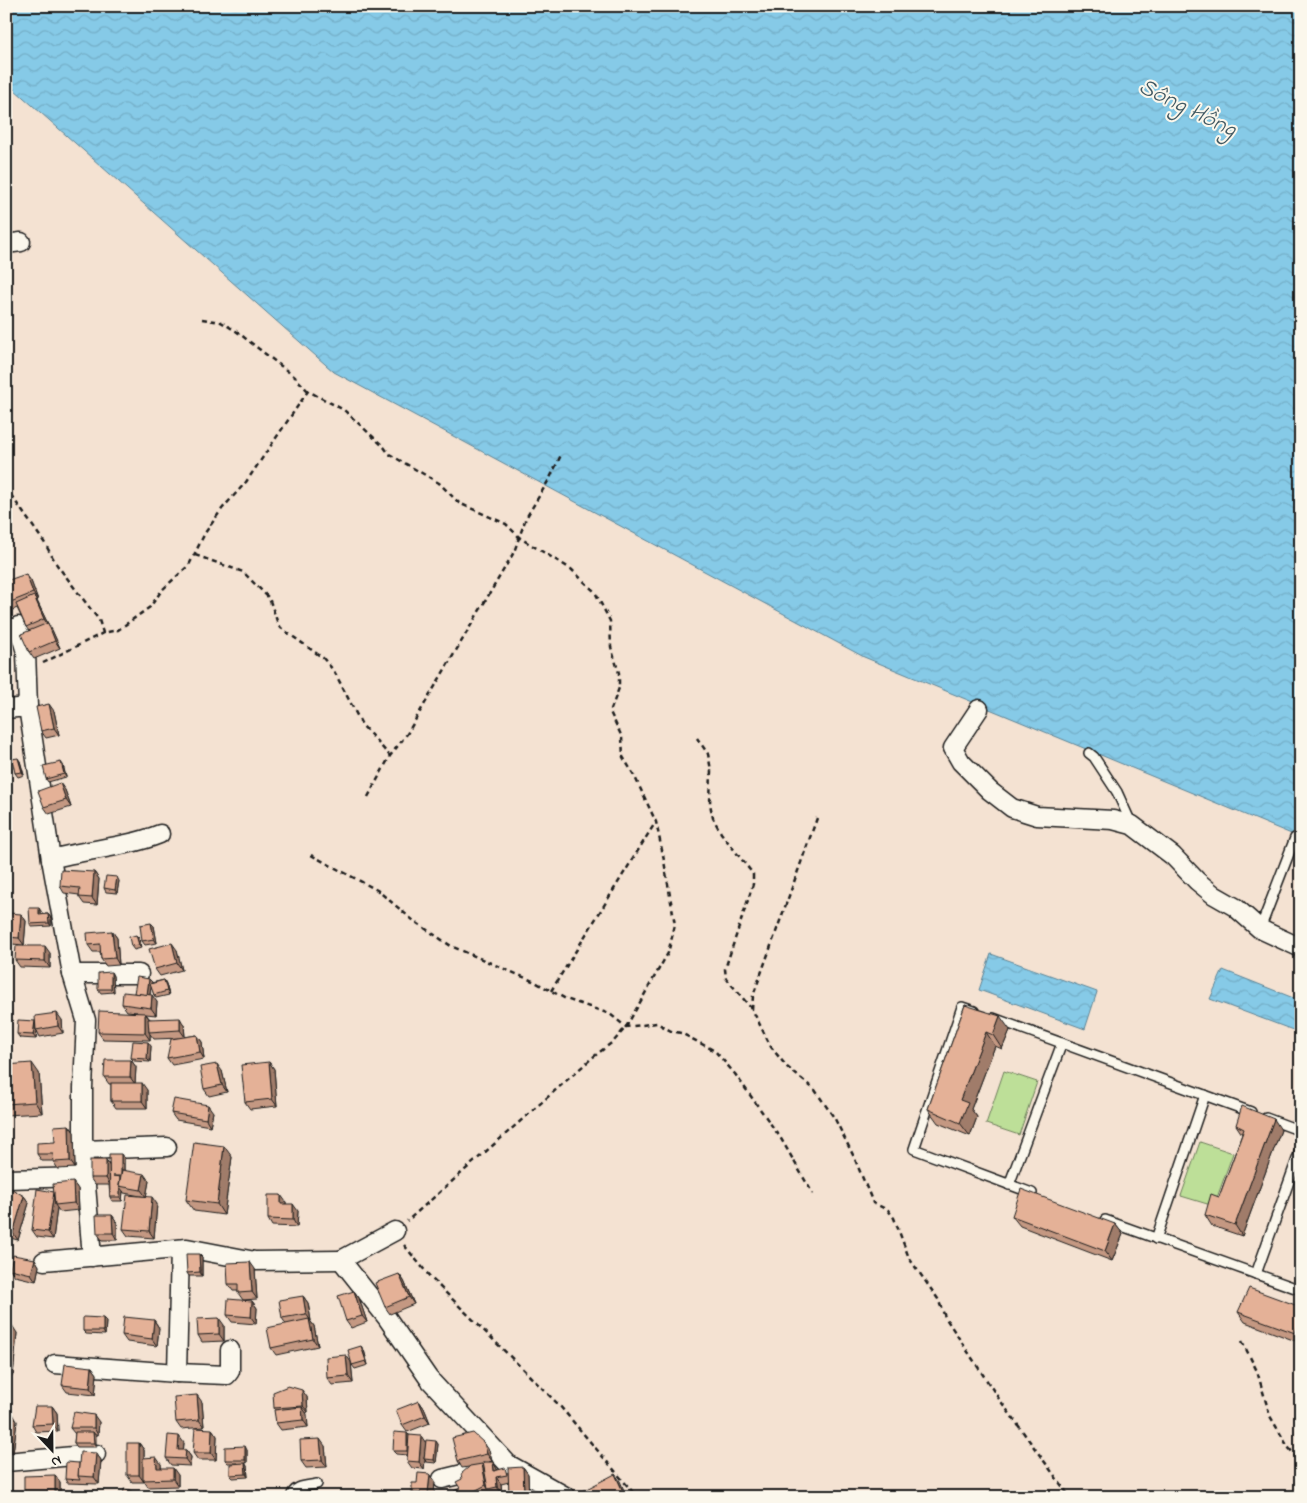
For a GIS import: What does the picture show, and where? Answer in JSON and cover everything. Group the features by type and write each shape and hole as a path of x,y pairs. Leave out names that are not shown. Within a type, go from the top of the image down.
{"street":[{"path":"18,626 26,652 28,707 51,859 72,974 86,1020 83,1150 92,1258"},
{"path":"6,709 28,707"},
{"path":"979,709 953,748 961,762 990,791 1012,808 1037,816 1113,820 1132,825 1173,856 1197,881 1214,895 1235,906 1260,929 1301,948"},
{"path":"51,859 99,850 160,834"},
{"path":"72,974 139,974"},
{"path":"83,1150 166,1147"},
{"path":"6,1179 85,1177"},
{"path":"44,1261 187,1248 255,1261 341,1260 395,1231"},
{"path":"177,1373 180,1249"},
{"path":"341,1260 387,1318 429,1379 508,1464 567,1497"},
{"path":"55,1364 227,1375 230,1371 230,1350"},
{"path":"6,1462 96,1454"},
{"path":"442,1479 508,1464"}],"lane":[{"path":"1089,753 1094,757 1117,792 1132,825"},
{"path":"1260,929 1295,838"},
{"path":"1038,1196 914,1149 962,1007 1301,1131"},
{"path":"1009,1185 1062,1043"},
{"path":"1156,1239 1205,1095"},
{"path":"1256,1274 1301,1148"},
{"path":"1100,1218 1301,1290"},
{"path":"291,1497 293,1491 297,1488 317,1484"}],"path":[{"path":"202,319 221,322 236,331 295,377 308,391 344,410 377,440 389,454 439,483 459,503 506,524 520,538 571,569 595,592 610,621 611,647 618,674 619,688 610,712 622,737 623,757 634,775 656,822 675,925 668,953 626,1027 614,1042 586,1063 395,1231 431,1278 559,1405 637,1497"},
{"path":"28,671 103,633 118,630 150,607 162,590 189,565 205,533 222,509 246,482 308,391"},
{"path":"368,797 390,756 407,734 432,688 486,600 520,538 526,518 550,478 562,453"},
{"path":"6,488 44,542 57,565 99,620 103,633"},
{"path":"195,555 242,572 269,598 281,628 323,658 334,671 362,725 390,756"},
{"path":"697,738 708,754 710,762 710,804 713,818 721,833 753,874 753,884 725,969 726,978 752,1009 771,1047 787,1067 815,1090 835,1119 854,1156 873,1203 888,1210 894,1218 909,1258 938,1299 945,1317 997,1396 1070,1497"},
{"path":"752,1009 753,996 816,818"},
{"path":"551,991 656,822"},
{"path":"311,855 376,890 414,922 451,946 566,999 610,1014 626,1027 657,1023 671,1032 681,1033 715,1051 735,1074 780,1137 813,1194"},
{"path":"1242,1342 1257,1371 1270,1416 1288,1447 1301,1462"}],"green space":[{"path":"1004,1071 1037,1082 1019,1135 986,1124"},
{"path":"1200,1142 1233,1153 1214,1206 1181,1196"}],"water":[{"name":"Sông Hồng","path":"6,6 1301,6 1301,838 864,657 334,372 6,82"},
{"path":"991,954 1097,992 1085,1029 979,990"},
{"path":"1223,970 1301,1001 1301,1033 1210,999"}],"building":[{"path":"26,574 33,593 8,603 6,599 6,581"},
{"path":"34,596 44,619 26,627 16,604"},
{"path":"48,623 55,641 29,652 21,634"},
{"path":"49,704 54,728 41,731 36,707"},
{"path":"18,758 22,772 15,773 12,759"},
{"path":"61,762 64,774 46,779 43,766"},
{"path":"60,783 66,800 44,807 38,791"},
{"path":"61,870 94,872 92,898 79,897 80,888 60,886"},
{"path":"106,876 117,877 115,890 104,888"},
{"path":"29,908 39,908 39,915 48,914 49,923 30,924"},
{"path":"9,913 21,914 19,938 7,937"},
{"path":"151,923 154,939 142,941 140,925"},
{"path":"112,931 115,958 101,959 100,944 88,945 87,933"},
{"path":"136,935 139,945 131,946 129,937"},
{"path":"172,943 177,963 155,969 149,949"},
{"path":"16,946 45,946 45,961 15,960"},
{"path":"111,972 111,989 98,989 98,973"},
{"path":"137,977 149,979 147,995 134,993"},
{"path":"164,980 167,991 154,995 150,984"},
{"path":"123,992 152,995 151,1008 122,1004"},
{"path":"965,1005 1000,1016 993,1035 986,1032 960,1100 968,1103 960,1123 928,1109"},
{"path":"99,1011 145,1013 145,1033 98,1032"},
{"path":"57,1013 58,1026 36,1030 35,1016"},
{"path":"180,1018 180,1030 149,1032 148,1019"},
{"path":"18,1020 35,1021 33,1035 17,1034"},
{"path":"197,1035 200,1052 167,1058 171,1039"},
{"path":"133,1041 148,1042 147,1059 131,1058"},
{"path":"105,1060 131,1060 130,1077 104,1077"},
{"path":"269,1062 272,1099 245,1102 241,1065"},
{"path":"32,1063 35,1102 6,1104 6,1065"},
{"path":"217,1064 222,1085 204,1089 200,1067"},
{"path":"111,1083 142,1083 142,1101 111,1101"},
{"path":"174,1099 208,1105 206,1119 171,1113"},
{"path":"1242,1106 1274,1119 1235,1225 1205,1215 1211,1194 1219,1197 1244,1129 1236,1125"},
{"path":"69,1125 70,1161 54,1162 53,1154 37,1154 37,1143 55,1142 54,1126"},
{"path":"194,1142 224,1146 217,1204 186,1200"},
{"path":"109,1154 121,1154 121,1176 113,1176 120,1177 120,1197 110,1197"},
{"path":"90,1160 106,1160 106,1178 90,1178"},
{"path":"122,1170 144,1174 141,1190 119,1186"},
{"path":"73,1182 74,1203 55,1205 53,1184"},
{"path":"12,1189 24,1196 13,1233 6,1231 6,1210"},
{"path":"37,1189 54,1192 48,1232 32,1230"},
{"path":"1021,1189 1115,1224 1105,1251 1012,1216"},
{"path":"127,1195 152,1197 149,1231 123,1229"},
{"path":"268,1195 281,1195 281,1204 293,1204 293,1220 268,1219"},
{"path":"96,1215 112,1215 113,1233 97,1233"},
{"path":"186,1254 199,1254 200,1272 187,1273"},
{"path":"13,1255 35,1259 31,1274 10,1269"},
{"path":"250,1262 252,1292 238,1293 238,1284 228,1284 227,1263"},
{"path":"399,1274 409,1297 385,1307 375,1283"},
{"path":"1249,1288 1301,1307 1301,1316 1295,1333 1238,1312"},
{"path":"354,1291 362,1316 346,1321 338,1296"},
{"path":"303,1296 306,1314 282,1318 279,1300"},
{"path":"228,1299 252,1301 251,1317 227,1315"},
{"path":"83,1317 103,1318 103,1331 83,1331"},
{"path":"124,1317 154,1320 152,1339 122,1335"},
{"path":"219,1318 219,1334 198,1335 197,1319"},
{"path":"309,1319 313,1339 271,1348 267,1328"},
{"path":"6,1322 10,1322 6,1357"},
{"path":"361,1346 366,1361 352,1365 348,1350"},
{"path":"346,1355 348,1376 327,1378 326,1357"},
{"path":"65,1364 92,1367 90,1388 62,1385"},
{"path":"288,1386 302,1390 303,1406 274,1408 273,1392"},
{"path":"197,1395 199,1420 176,1422 174,1397"},
{"path":"419,1401 425,1416 402,1425 396,1410"},
{"path":"35,1406 52,1406 53,1424 32,1425"},
{"path":"302,1407 303,1420 276,1423 274,1410"},
{"path":"74,1412 94,1415 94,1428 70,1428"},
{"path":"6,1413 13,1414 9,1446 6,1445"},
{"path":"195,1428 212,1429 211,1453 193,1453"},
{"path":"75,1432 93,1432 94,1443 74,1443"},
{"path":"394,1432 407,1433 407,1451 393,1451"},
{"path":"473,1433 484,1443 487,1454 458,1461 452,1438"},
{"path":"168,1435 179,1436 178,1450 186,1450 185,1459 166,1458"},
{"path":"409,1435 421,1436 419,1462 407,1461"},
{"path":"320,1439 322,1460 301,1461 300,1440"},
{"path":"426,1440 436,1441 434,1460 424,1459"},
{"path":"127,1443 139,1443 139,1475 127,1475"},
{"path":"245,1446 245,1460 225,1460 225,1447"},
{"path":"80,1452 96,1453 94,1477 78,1476"},
{"path":"156,1457 157,1468 173,1468 173,1479 143,1480 143,1458"},
{"path":"66,1462 79,1463 78,1476 80,1480 65,1479"},
{"path":"483,1462 493,1462 494,1471 505,1468 507,1475 496,1477 497,1487 488,1489"},
{"path":"245,1463 246,1474 230,1475 230,1464"},
{"path":"482,1464 486,1485 463,1497 457,1497 454,1491 460,1488 456,1482 462,1479 461,1474 470,1466"},
{"path":"523,1467 524,1494 509,1495 508,1468"},
{"path":"418,1473 430,1474 428,1493 412,1492 412,1483 417,1483"},
{"path":"615,1474 624,1497 578,1497 577,1494"},
{"path":"55,1475 55,1494 24,1495 24,1476"},
{"path":"124,1489 131,1490 130,1497 123,1497"},
{"path":"433,1494 455,1494 455,1497 433,1497"}]}
